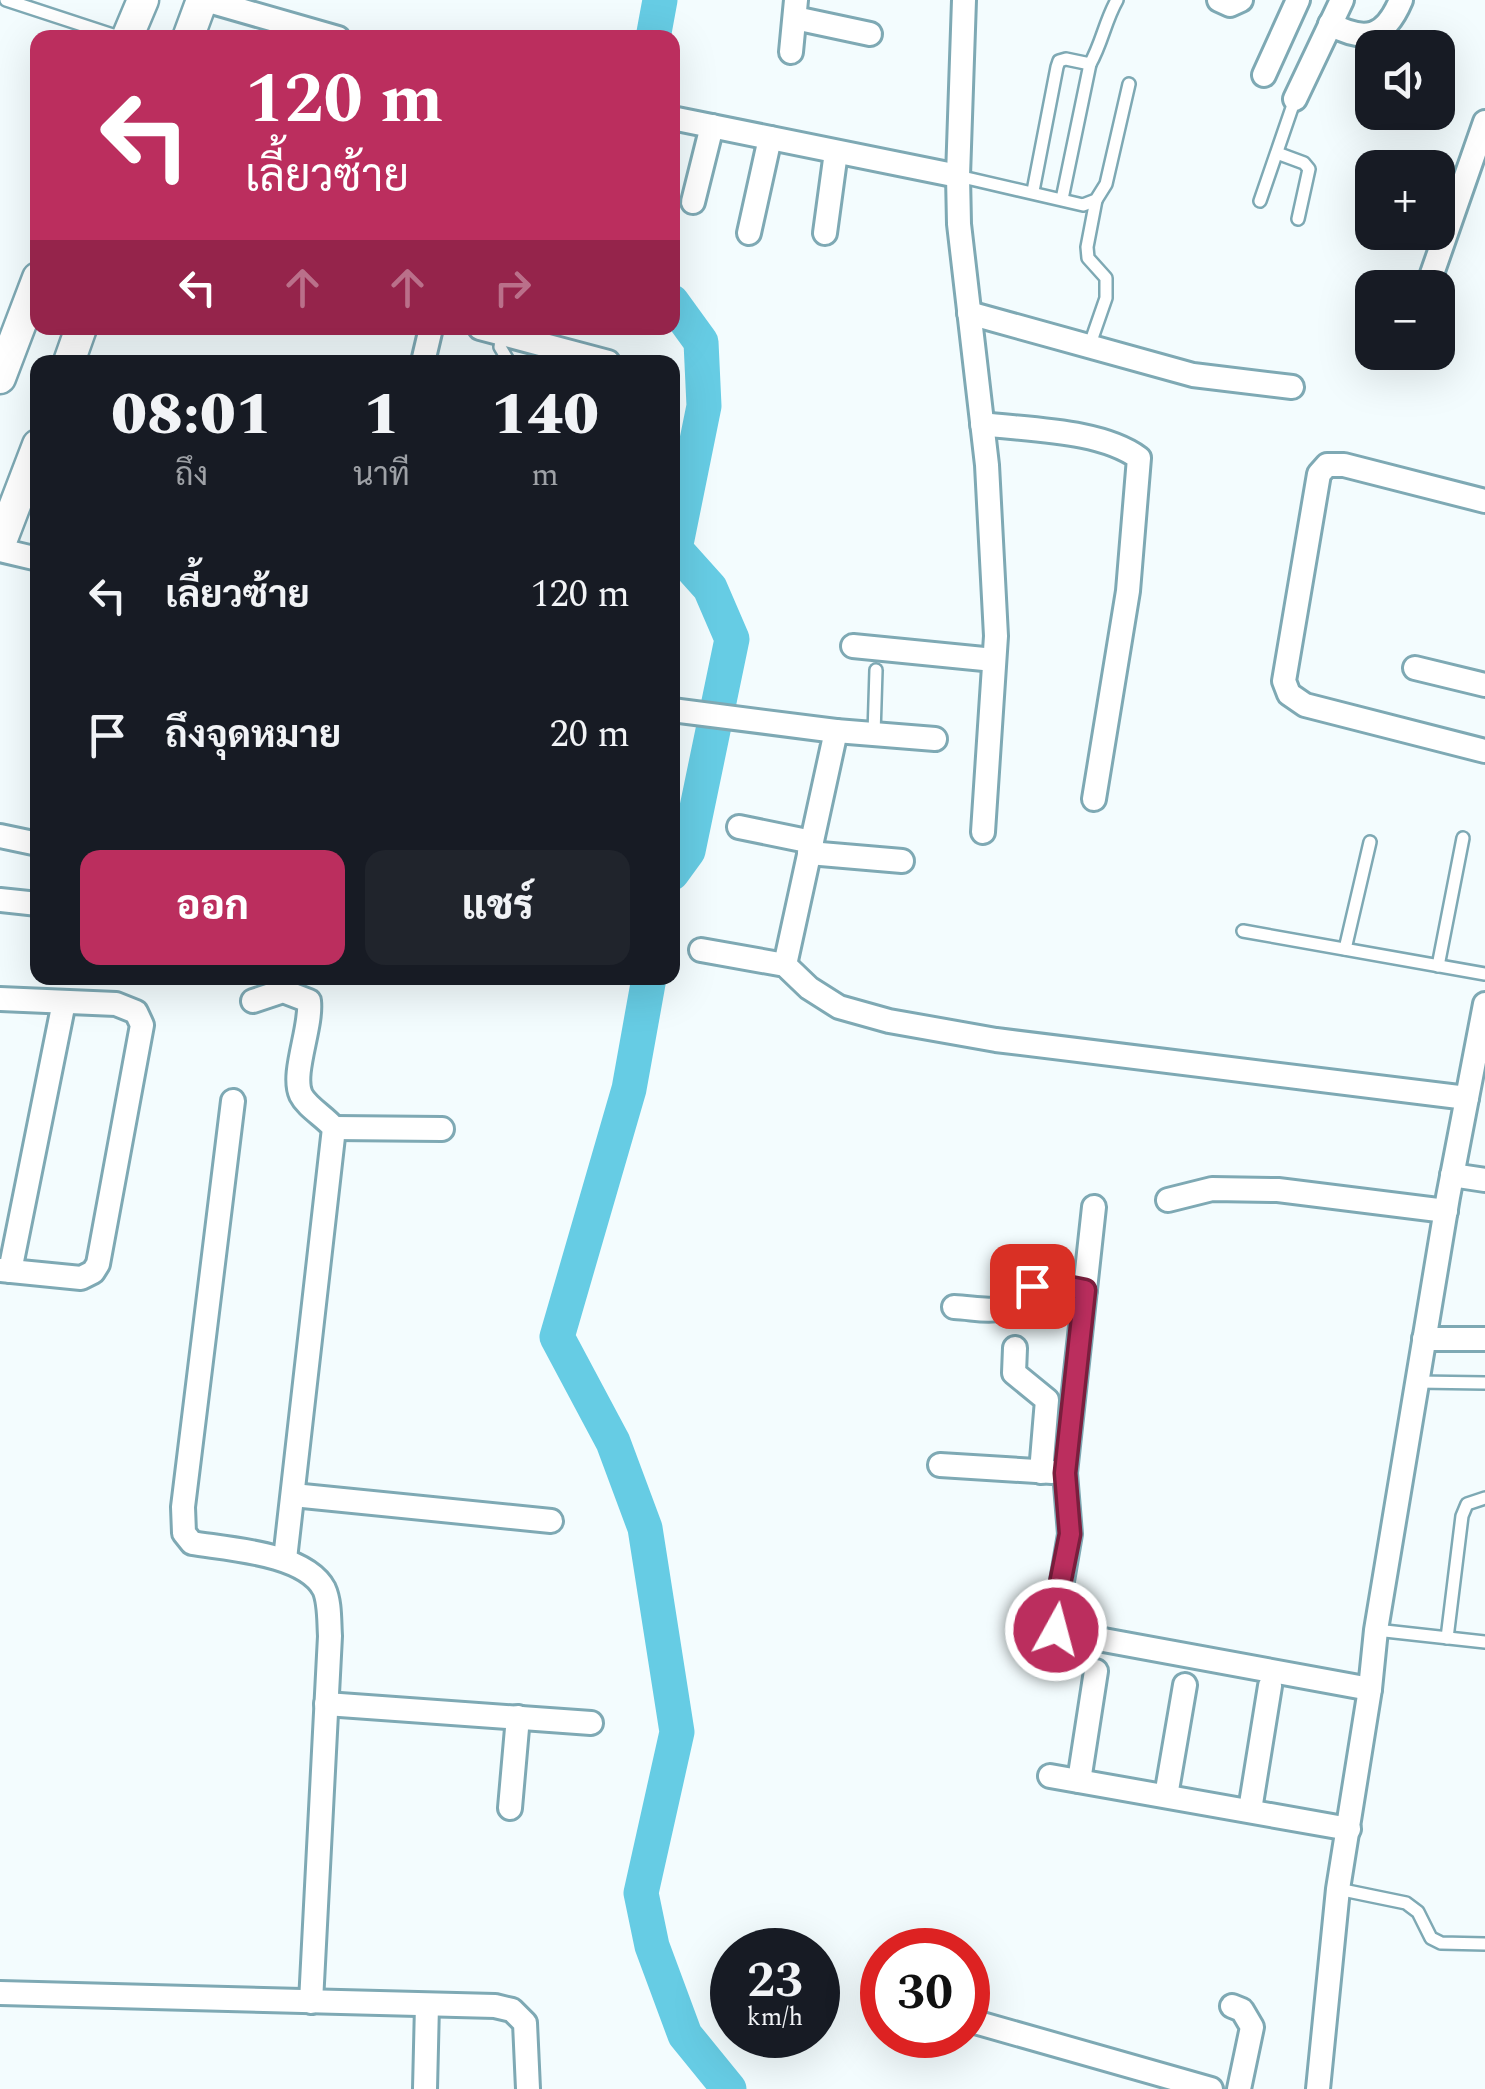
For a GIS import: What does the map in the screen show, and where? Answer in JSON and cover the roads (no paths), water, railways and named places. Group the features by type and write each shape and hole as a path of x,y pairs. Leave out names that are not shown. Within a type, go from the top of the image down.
{"street":[{"path":"129,30 143,0"},
{"path":"191,30 204,0 310,30"},
{"path":"964,0 958,176 982,424 994,660 984,832"},
{"path":"1220,0 1230,4 1241,0"},
{"path":"1264,75 1298,0"},
{"path":"1295,99 1340,0"},
{"path":"1330,24 1350,34 1371,36 1384,28 1402,0"},
{"path":"791,52 796,9 870,34"},
{"path":"680,120 958,176"},
{"path":"1434,270 1485,122"},
{"path":"693,202 712,126"},
{"path":"749,233 770,138"},
{"path":"826,234 836,152"},
{"path":"0,378 30,299"},
{"path":"970,312 1194,375 1292,387"},
{"path":"546,336 591,355"},
{"path":"982,424 1099,440 1126,448 1140,458 1128,591 1094,799"},
{"path":"1485,500 1344,464 1327,465 1319,474 1284,681 1290,694 1305,705 1485,751"},
{"path":"30,466 0,547 30,556"},
{"path":"853,646 994,660"},
{"path":"1415,668 1485,685"},
{"path":"680,711 935,739"},
{"path":"785,965 836,731"},
{"path":"739,827 810,847 902,861"},
{"path":"0,836 30,842"},
{"path":"0,900 30,903"},
{"path":"700,950 785,965 809,988 839,1006 889,1021 996,1040 1467,1098"},
{"path":"252,1002 283,992 309,1001 298,1088 303,1100 334,1128 442,1129"},
{"path":"0,999 116,1004 136,1012 142,1025 98,1264 81,1278 5,1270 64,1002"},
{"path":"1318,2089 1338,1889 1376,1630 1452,1175 1485,1004"},
{"path":"233,1102 183,1506 184,1533 192,1543 286,1560 313,1575 324,1590 330,1636 311,2002"},
{"path":"286,1560 334,1128"},
{"path":"1452,1175 1485,1180"},
{"path":"1168,1200 1212,1188 1278,1190 1446,1210"},
{"path":"1094,1206 1065,1473 1070,1534 1052,1624 1056,1630 1370,1689"},
{"path":"954,1308 1002,1308 1015,1304 1022,1290 1050,1283 1085,1290"},
{"path":"1424,1339 1485,1340"},
{"path":"1015,1348 1014,1372 1047,1400 1040,1472"},
{"path":"940,1465 1065,1473"},
{"path":"293,1495 551,1521"},
{"path":"1079,1781 1096,1672"},
{"path":"1166,1796 1184,1685"},
{"path":"1250,1810 1270,1686"},
{"path":"326,1704 591,1723"},
{"path":"510,1808 518,1717"},
{"path":"1050,1776 1349,1829"},
{"path":"0,1993 496,2006 519,2015 527,2030 528,2089"},
{"path":"425,2089 428,2006"},
{"path":"1232,2006 1242,2010 1252,2027 1239,2089"},
{"path":"990,2026 1212,2089"}],"lane":[{"path":"6,0 100,30"},
{"path":"1062,199 1090,64 1106,19 1118,0"},
{"path":"1033,191 1057,67 1066,58 1090,64"},
{"path":"1089,348 1106,298 1106,278 1088,258 1087,247 1096,200 1106,184 1129,84"},
{"path":"1260,201 1295,99"},
{"path":"1277,153 1309,169 1298,219"},
{"path":"958,176 1083,205 1096,200"},
{"path":"874,734 876,670"},
{"path":"1438,966 1463,838"},
{"path":"1345,949 1370,842"},
{"path":"1243,931 1485,974"},
{"path":"1417,1382 1485,1383"},
{"path":"1447,1638 1462,1516 1467,1504 1485,1498"},
{"path":"1376,1630 1485,1642"},
{"path":"1338,1889 1406,1903 1418,1912 1431,1938 1440,1943 1485,1944"}],"waterway":[{"path":"654,30 660,0"},
{"path":"680,313 701,342 704,406 680,524"},
{"path":"680,555 710,588 732,639 688,851 680,862"},
{"path":"648,985 629,1089 557,1337 613,1442 645,1528 677,1732 641,1893 652,1946 685,2035 729,2089"}]}
